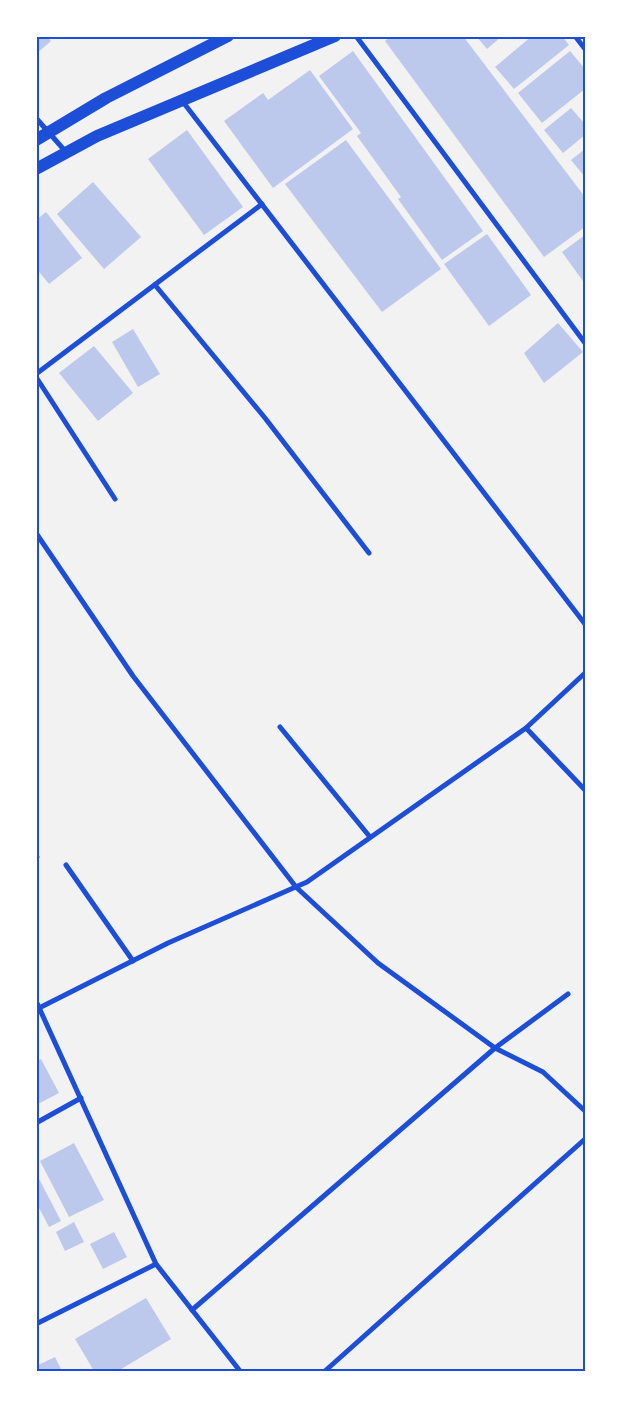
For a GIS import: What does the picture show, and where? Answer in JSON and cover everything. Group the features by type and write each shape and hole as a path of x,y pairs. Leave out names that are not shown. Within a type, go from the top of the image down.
{"main road":[{"path":"36,140 106,98 228,36"},
{"path":"36,169 97,136 183,102 335,36"}],"street":[{"path":"356,36 585,343"},
{"path":"574,36 585,49"},
{"path":"183,102 585,624"},
{"path":"36,118 67,152"},
{"path":"115,498 36,375 262,204"},
{"path":"155,285 265,418 369,553"},
{"path":"36,533 133,676 296,887 378,963 495,1048 543,1072 585,1111"},
{"path":"39,1008 133,961 307,882 526,728 585,673"},
{"path":"280,726 370,836"},
{"path":"526,728 585,790"},
{"path":"66,865 133,961"},
{"path":"192,1310 495,1048 568,994"},
{"path":"36,1001 156,1264 240,1371"},
{"path":"36,1123 80,1098"},
{"path":"325,1371 585,1139"},
{"path":"36,1324 156,1264"}],"building":[{"path":"36,36 47,36 51,41 36,54"},
{"path":"391,36 463,36 585,197 585,227 544,257 385,41"},
{"path":"476,36 502,36 487,49"},
{"path":"532,36 562,36 569,45 514,89 495,67"},
{"path":"353,51 483,231 442,260 398,199 401,197 357,136 361,133 319,76"},
{"path":"570,51 585,69 585,89 542,123 518,93"},
{"path":"310,70 353,129 273,188 224,121 263,93 268,100"},
{"path":"571,108 585,124 585,135 563,153 544,130"},
{"path":"187,130 243,207 204,235 148,159"},
{"path":"346,140 441,269 382,312 285,184"},
{"path":"585,149 585,177 571,160"},
{"path":"93,182 141,237 104,269 57,214"},
{"path":"46,212 82,258 49,284 36,268 36,220"},
{"path":"487,234 531,295 489,326 444,264"},
{"path":"585,235 585,284 562,252"},
{"path":"558,323 583,352 544,383 524,353"},
{"path":"133,329 160,374 138,387 112,342"},
{"path":"94,346 133,393 98,421 59,373"},
{"path":"41,1059 59,1093 36,1105 36,1061"},
{"path":"74,1143 104,1200 69,1217 40,1161"},
{"path":"36,1173 61,1221 49,1227 36,1202"},
{"path":"74,1222 84,1242 65,1251 56,1232"},
{"path":"114,1232 127,1257 103,1269 90,1244"},
{"path":"146,1298 171,1339 118,1371 94,1371 75,1339"},
{"path":"55,1357 62,1371 36,1371 36,1366"}]}
